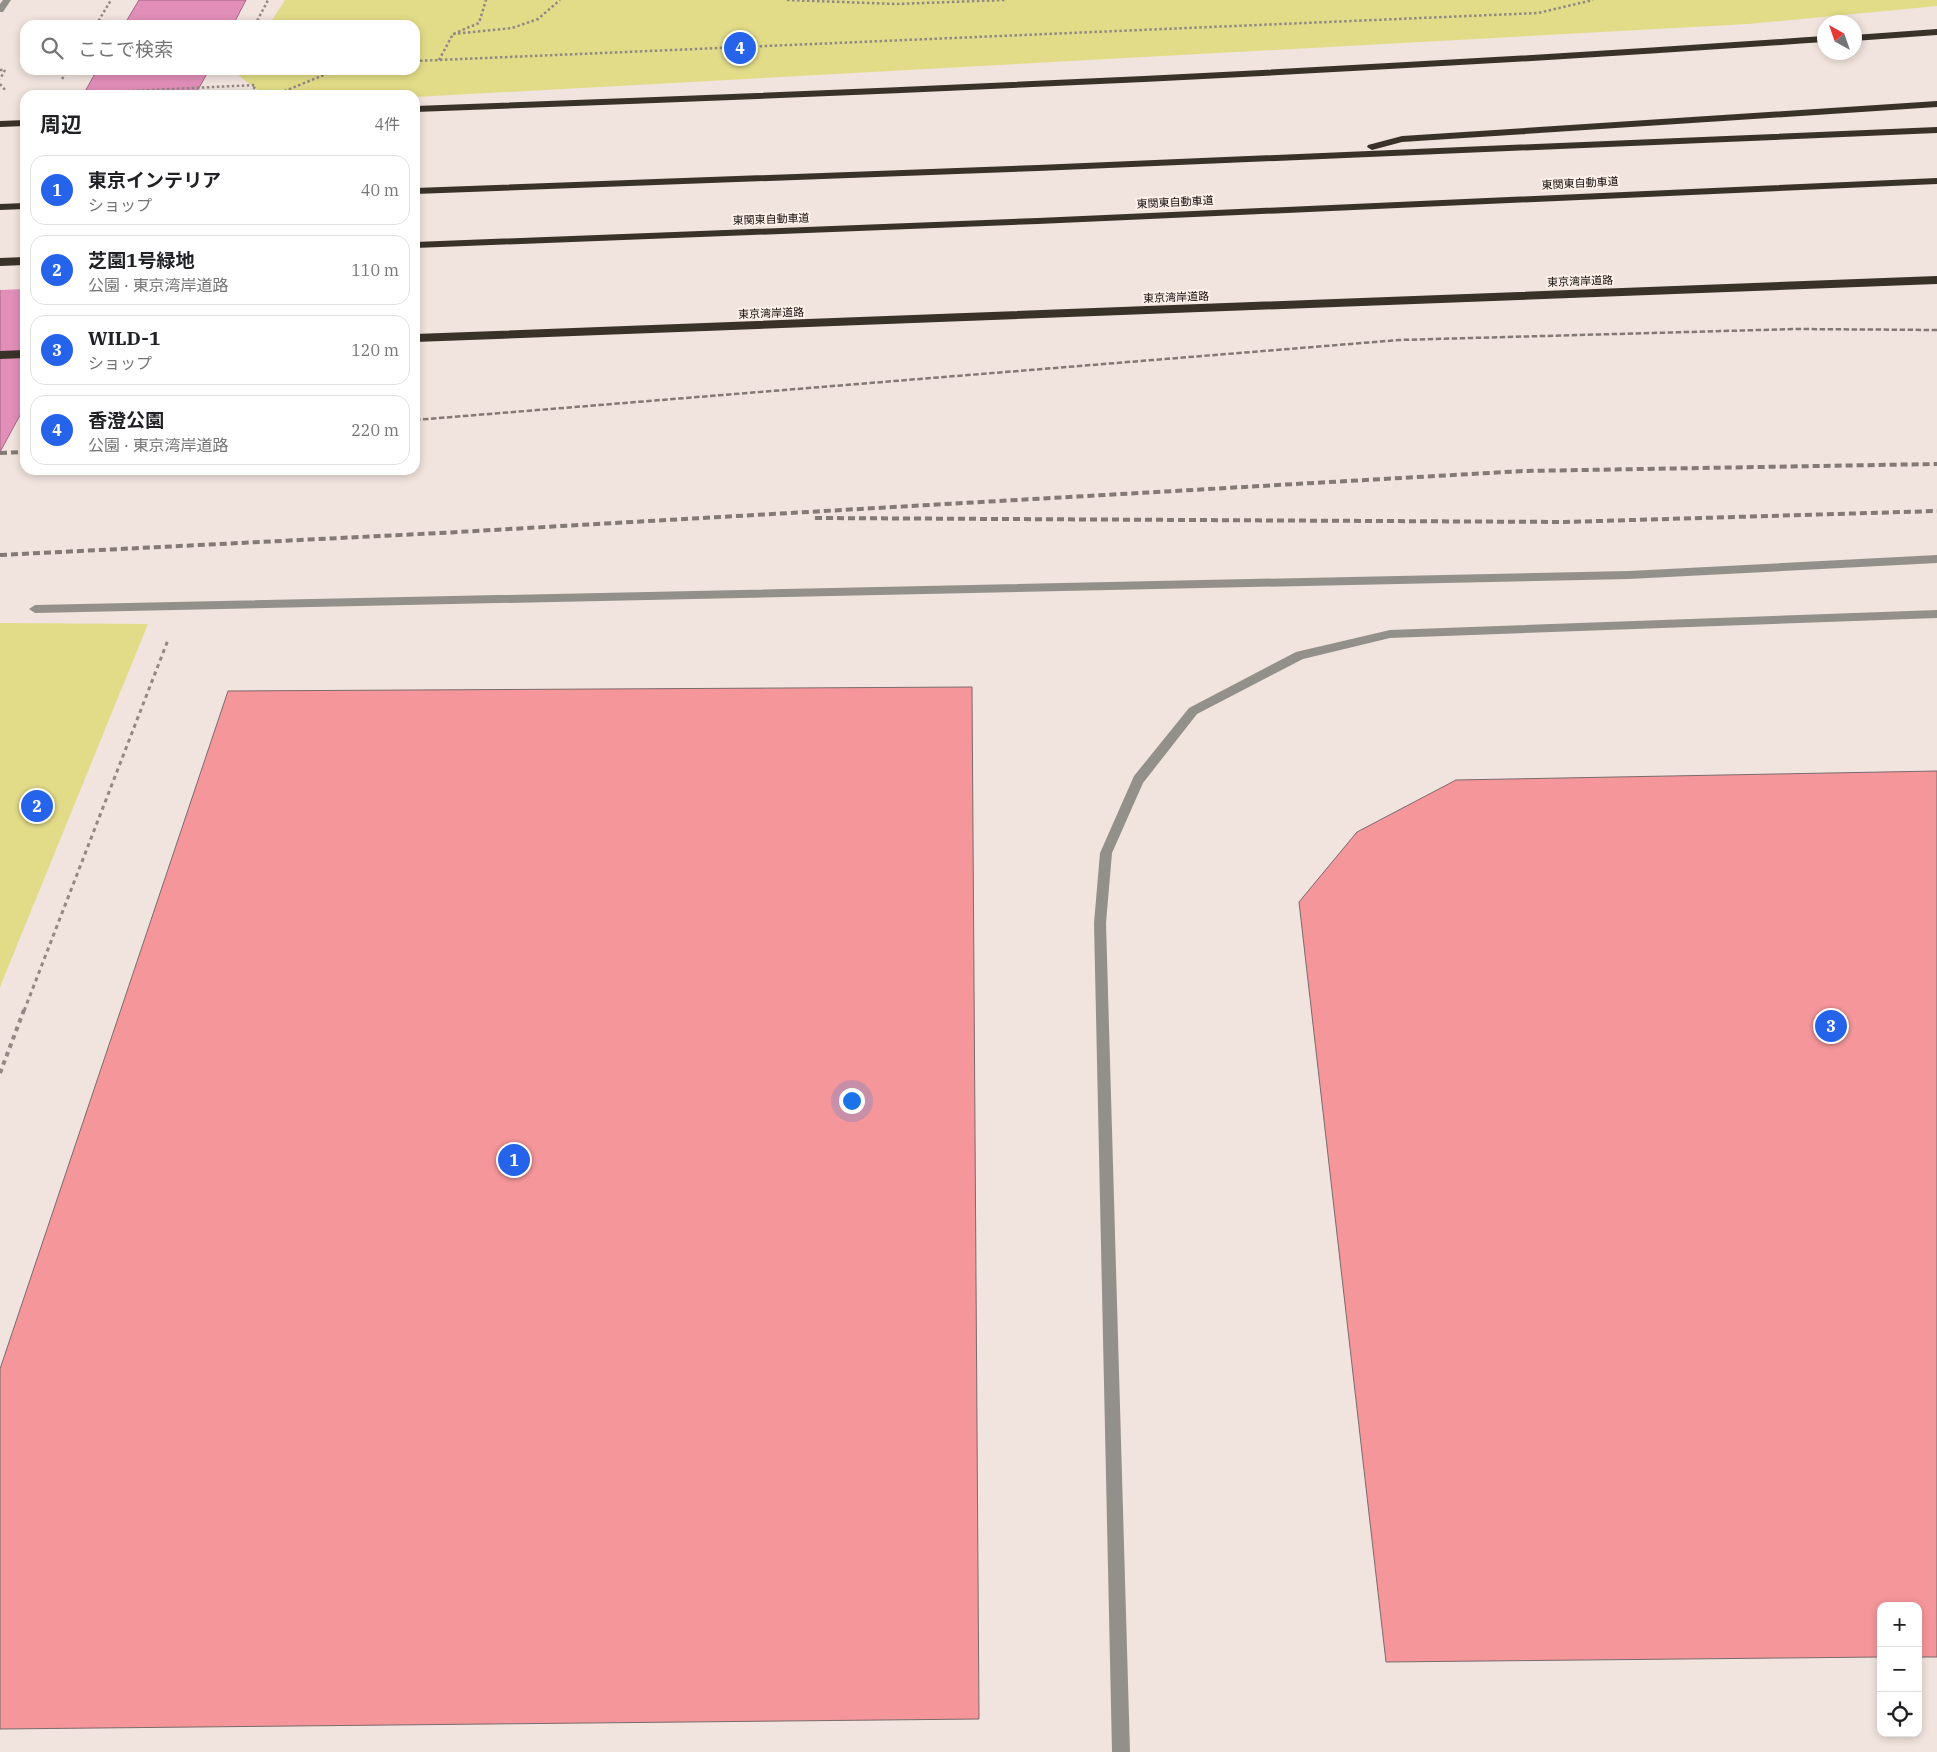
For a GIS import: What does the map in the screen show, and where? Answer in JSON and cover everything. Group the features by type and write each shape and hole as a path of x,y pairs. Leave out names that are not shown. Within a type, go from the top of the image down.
{"highway":[{"path":"1862,37 1937,32"},
{"path":"420,109 904,91 1817,40"},
{"path":"1347,154 1402,138 1937,104"},
{"path":"0,124 20,123"},
{"path":"420,191 1038,168 1937,130"},
{"name":"東関東自動車道","path":"420,246 1038,221 1937,181"},
{"path":"0,207 20,206"},
{"path":"0,262 20,261"},
{"name":"東京湾岸道路","path":"420,338 982,318 1937,280"},
{"path":"0,355 20,354"}],"street":[{"path":"0,10 7,0"},
{"path":"35,609 1629,575 1937,559"},
{"path":"1121,1752 1100,923 1106,853 1138,780 1193,711 1300,655 1390,634 1937,614"}],"path":[{"path":"99,20 111,0"},
{"path":"258,20 268,0"},
{"path":"439,60 453,34 479,23 486,0"},
{"path":"453,34 512,28 538,19 560,0"},
{"path":"787,0 845,4 934,4 1005,0"},
{"path":"420,61 1538,13 1593,0"},
{"path":"0,70 5,70 0,79"},
{"path":"62,79 65,75"},
{"path":"287,90 324,75"},
{"path":"151,90 255,85 254,90"},
{"path":"0,1073 168,638"}],"shaded area":[{"path":"139,0 246,0 236,20 127,20"},
{"path":"285,0 1937,0 1937,6 1842,15 1817,15 1817,17 1748,24 420,97 420,90 258,90 238,75 420,75 420,20 272,20"},
{"path":"94,75 206,75 198,90 86,90"},
{"path":"20,211 20,415 0,452 0,249"},
{"path":"0,623 148,624 0,987"}],"pier":[{"path":"20,209 20,289 0,290 0,244"}],"building":[{"path":"972,687 979,1719 0,1729 0,1369 228,691"},
{"path":"1937,771 1937,1657 1922,1657 1922,1602 1877,1602 1877,1657 1386,1662 1299,902 1357,832 1456,780"}],"railway":[{"path":"420,420 1399,340 1796,329 1937,330"},
{"path":"0,453 20,452"},
{"path":"0,555 440,533 1523,471 1937,464"},
{"path":"815,518 1565,522 1937,511"}],"place":[{"name":"香澄公園","path":"740,48"},
{"name":"芝園1号緑地","path":"37,806"},
{"name":"WILD-1","path":"1831,1026"},
{"name":"東京インテリア","path":"514,1160"}]}
